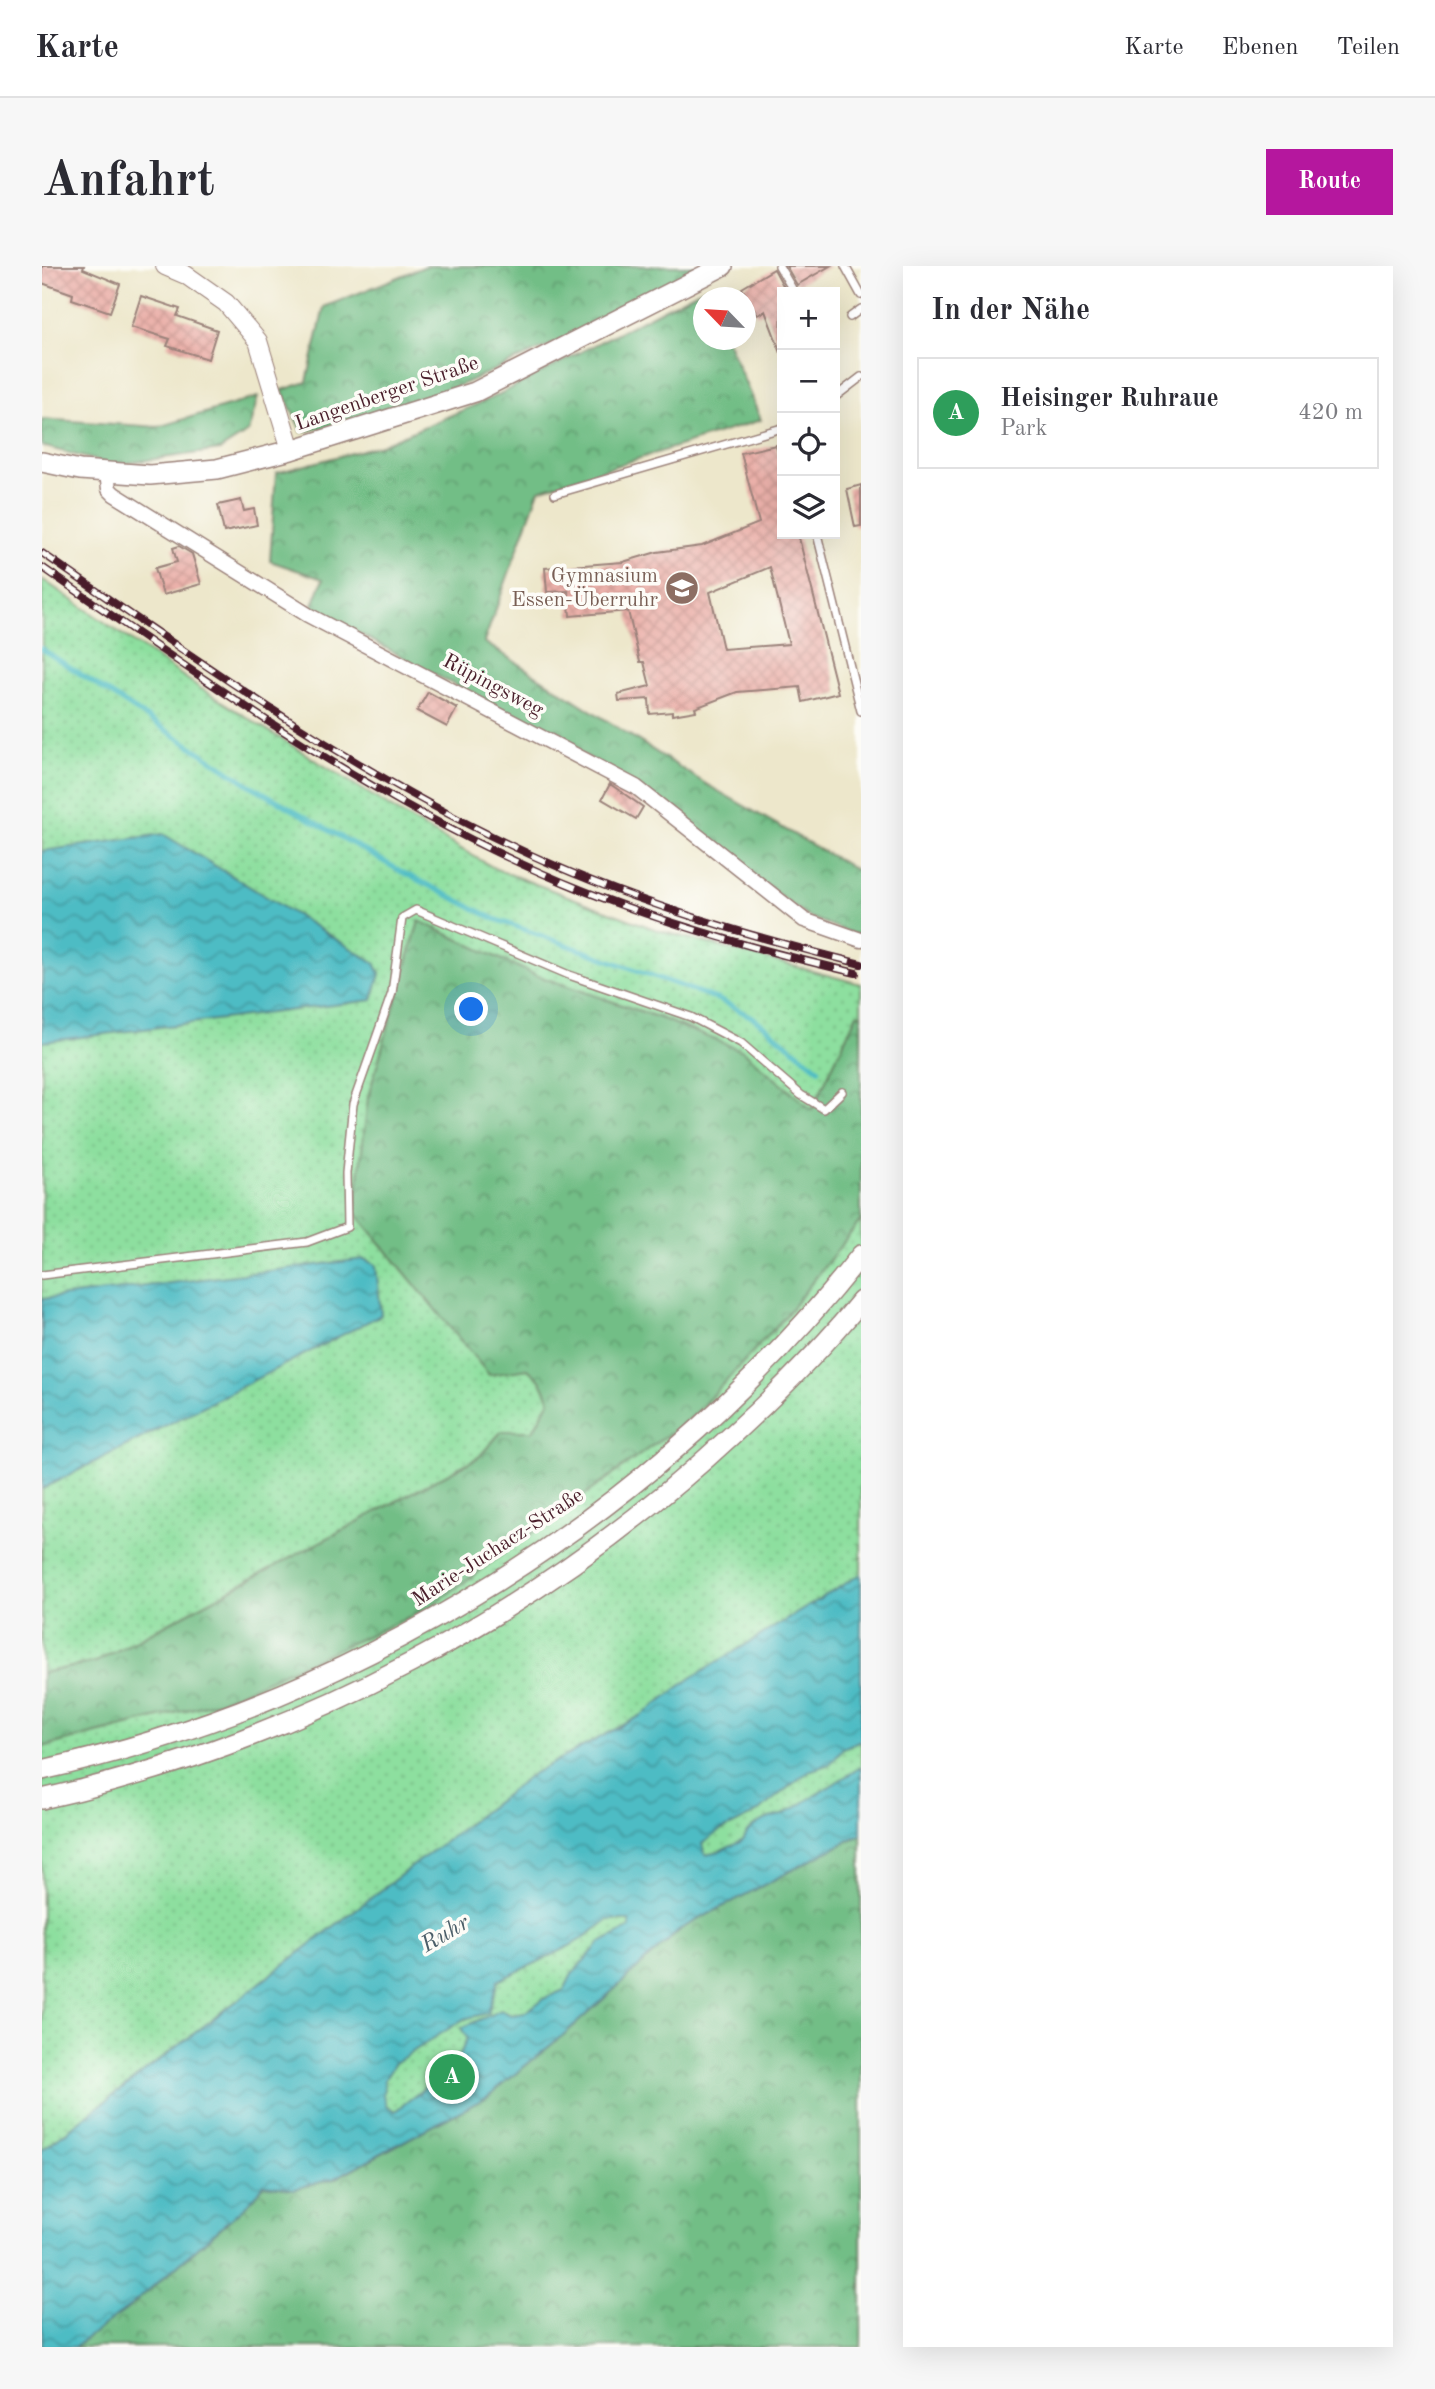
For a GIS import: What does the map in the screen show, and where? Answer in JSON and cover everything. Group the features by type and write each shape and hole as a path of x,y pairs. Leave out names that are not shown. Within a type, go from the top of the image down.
{"main road":[{"name":"Langenberger Straße","path":"42,461 107,473 150,475 217,468 291,450 475,392 723,266"},
{"name":"Marie-Juchacz-Straße","path":"42,1770 233,1713 368,1652 493,1583 630,1486 695,1433 764,1365 861,1255"},
{"path":"42,1798 153,1771 226,1745 357,1691 431,1653 510,1607 654,1505 783,1388 861,1301"}],"street":[{"path":"165,266 186,275 226,303 258,341 291,450"},
{"name":"Rüpingsweg","path":"107,473 109,489 114,494 308,615 636,787 804,920 861,940"}],"lane":[{"path":"779,266 791,287"},
{"path":"845,266 861,295"},
{"path":"850,317 861,309"},
{"path":"840,393 861,377"},
{"path":"555,494 777,429"},
{"path":"818,539 861,711"},
{"path":"42,1275 307,1242 347,1227 346,1173 353,1104 392,993 402,918 416,910 569,975 691,1017 741,1043 801,1095 824,1109 842,1092"}],"green space":[{"path":"426,266 702,266 569,337 399,412 302,432 282,390 307,382 324,307"},
{"path":"693,294 693,350 731,350 761,420 539,490 484,642 706,784 861,873 861,937 807,916 608,768 312,608 323,579 270,561 276,473 381,445 494,397"},
{"path":"258,397 248,432 220,450 113,465 42,446 42,419 158,427"},
{"path":"42,579 200,688 411,820 496,869 657,930 861,984 861,1014 857,1014 812,1111 743,1051 660,1018 535,975 419,922 368,1097 528,1369 541,1381 550,1400 533,1431 502,1431 479,1457 96,1662 42,1673"},
{"path":"419,921 535,975 660,1018 743,1051 812,1110 857,1014 861,1014 861,1220 783,1319 692,1417 427,1609 221,1701 42,1747 42,1673 96,1662 479,1457 502,1431 533,1431 550,1400 541,1381 528,1369 489,1375 355,1212 368,1097"},
{"path":"861,1220 861,2347 42,2347 42,1747 221,1701 427,1609 692,1417 783,1319"},
{"path":"861,1834 861,2347 74,2347 127,2309 250,2202 264,2185 294,2189 334,2179 487,2097 568,2031 682,1928"}],"water":[{"path":"163,834 375,963 380,974 372,1000 42,1042 42,851"},
{"path":"364,1259 376,1265 381,1315 42,1489 42,1299"},
{"name":"Ruhr","path":"861,1574 861,1740 843,1748 830,1764 809,1771 755,1814 718,1832 702,1844 705,1855 719,1852 742,1841 749,1830 759,1823 783,1815 861,1767 861,1834 682,1928 568,2031 487,2097 333,2179 294,2189 264,2185 250,2202 127,2309 74,2347 42,2347 42,2150 534,1773 642,1715 691,1678","holes":["607,1920 629,1920 630,1928 600,1943 572,1974 564,1990 543,1999 524,2013 511,2015 501,2010 461,2028 467,2038 459,2057 437,2068 422,2090 395,2111 386,2105 383,2095 385,2079 395,2063 464,2019 488,2013 498,1981 568,1947"]}],"building":[{"path":"42,266 84,266 83,269 120,284 110,312 72,299 73,294 42,283"},
{"path":"786,266 830,266 797,285"},
{"path":"774,269 784,287 777,287 777,342 765,311 756,313 756,287 744,287"},
{"path":"141,296 180,309 177,316 217,330 208,359 167,346 170,339 131,327"},
{"path":"776,445 777,539 799,539 838,693 803,702 800,687 737,692 695,708 696,711 672,715 672,712 650,714 649,699 619,701 618,694 650,686 644,662 640,662 628,611 570,616 568,591 547,592 545,568 623,562 657,552 702,546 759,523 741,453","holes":["770,567 789,644 723,649 710,592"]},
{"path":"861,485 861,526 855,527 847,489"},
{"path":"241,500 244,511 254,509 257,525 224,532 218,505"},
{"path":"179,546 192,554 201,584 163,595 155,568 177,562 173,548"},
{"path":"428,692 457,708 447,727 417,711"},
{"path":"610,784 643,807 636,819 602,799"}],"waterway":[{"path":"42,649 250,785 402,872 495,919 717,999 754,1018 819,1069"}],"railway":[{"path":"42,553 270,708 388,781 448,814 552,864 639,898 771,940 861,964"},
{"path":"42,567 303,744 371,785 510,859 582,890 683,926 752,947 856,973"}],"place":[{"name":"Gymnasium Essen-Überruhr","path":"682,588"},
{"name":"Heisinger Ruhraue","path":"452,2077"}]}
